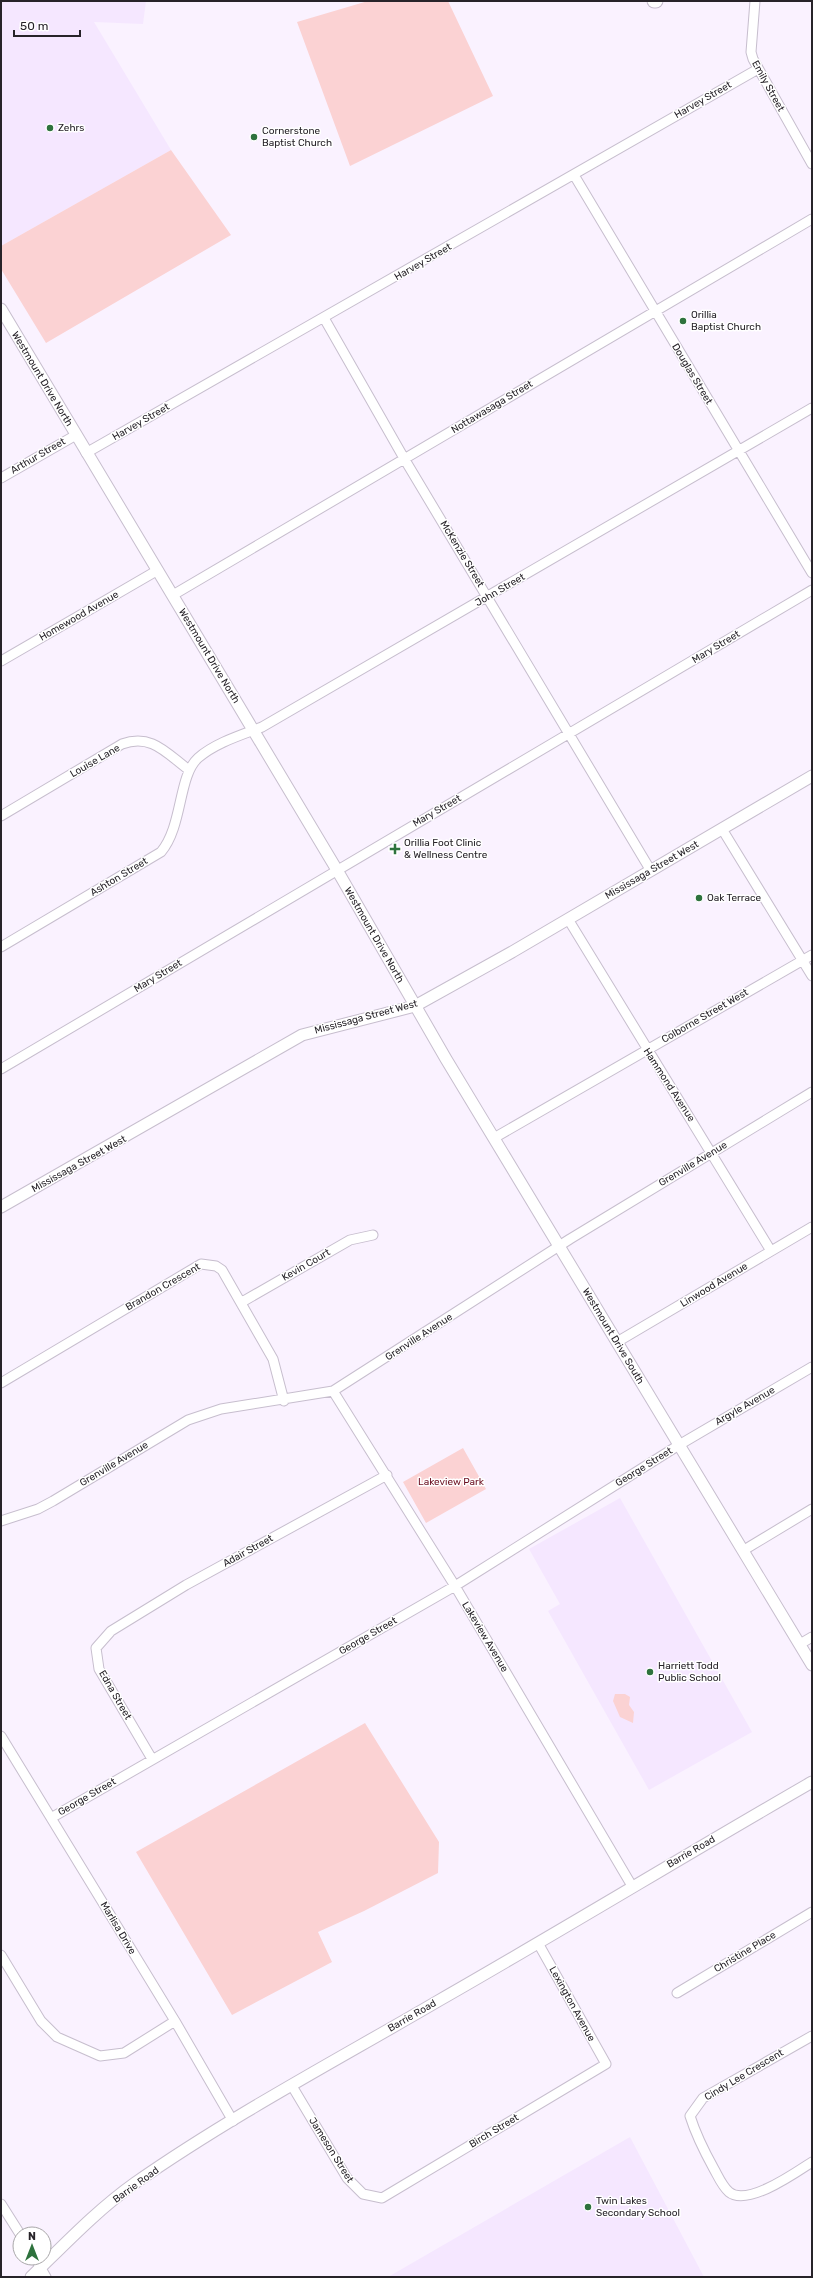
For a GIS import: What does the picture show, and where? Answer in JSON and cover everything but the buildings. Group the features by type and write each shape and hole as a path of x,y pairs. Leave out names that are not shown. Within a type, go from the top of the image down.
{"street":[{"name":"Emily Street","path":"755,1 751,52 758,69 812,164"},
{"name":"Harvey Street","path":"86,453 758,69"},
{"name":"Douglas Street","path":"574,175 738,452 812,573"},
{"name":"Nottawasaga Street","path":"173,595 405,460 533,382 812,219"},
{"name":"Westmount Drive North","path":"1,309 337,870 415,1006"},
{"name":"McKenzie Street","path":"324,318 405,460 651,871"},
{"name":"John Street","path":"189,770 198,759 211,750 253,730 488,597 812,408"},
{"name":"Arthur Street","path":"1,478 76,435"},
{"name":"Homewood Avenue","path":"1,661 158,570"},
{"name":"Mary Street","path":"1,1069 812,590"},
{"name":"Louise Lane","path":"1,816 122,744 133,740 152,742 189,770"},
{"name":"Ashton Street","path":"1,947 161,852 169,842 174,830 189,770"},
{"name":"Mississaga Street West","path":"1,1207 125,1138 302,1035 415,1006 651,871 812,776"},
{"path":"722,829 812,976"},
{"name":"Hammond Avenue","path":"568,919 646,1049 712,1153 771,1251"},
{"name":"Colborne Street West","path":"494,1138 646,1049 812,955"},
{"name":"Westmount Drive South","path":"415,1006 678,1445 744,1550 812,1666"},
{"name":"Grenville Avenue","path":"1,1521 38,1509 53,1501 188,1420 221,1410 284,1401 333,1391 559,1246 812,1092"},
{"name":"Linwood Avenue","path":"617,1342 812,1228"},
{"name":"Kevin Court","path":"242,1302 350,1240 374,1235"},
{"name":"Brandon Crescent","path":"1,1383 201,1264 216,1266 222,1270 242,1302 273,1359 284,1401"},
{"name":"Argyle Avenue","path":"678,1445 812,1367"},
{"name":"Lakeview Avenue","path":"333,1391 387,1475 455,1586 632,1886"},
{"name":"George Street","path":"51,1818 455,1586 678,1445"},
{"name":"Adair Street","path":"111,1631 186,1585 387,1475"},
{"path":"744,1550 812,1509"},
{"name":"Edna Street","path":"111,1631 96,1648 99,1669 152,1759"},
{"path":"800,1644 812,1637"},
{"name":"Marlisa Drive","path":"1,1736 175,2022 233,2121"},
{"name":"Barrie Road","path":"31,2277 133,2184 292,2086 538,1944 632,1886 812,1782"},
{"name":"Christine Place","path":"677,1993 812,1912"},
{"name":"Lexington Avenue","path":"538,1944 606,2064"},
{"path":"1,1955 41,2021 58,2037 100,2056 124,2053 175,2022"},
{"name":"Cindy Lee Crescent","path":"812,2036 703,2098 690,2116 696,2137 721,2182 729,2192 734,2195 740,2196 759,2192 812,2162"},
{"name":"Birch Street","path":"382,2198 606,2064"},
{"name":"Jameson Street","path":"292,2086 347,2178 363,2194 382,2198"},
{"path":"1,2204 15,2226"}],"shaded area":[{"path":"1,1 146,1 143,24 94,22 171,150 1,246"},
{"name":"Harriett Todd Public School","path":"620,1498 752,1732 649,1790 548,1611 560,1604 529,1549"},
{"name":"Twin Lakes Secondary School","path":"630,2137 704,2277 388,2277"}],"green space":[{"path":"368,1 448,1 493,96 350,166 297,22"},
{"path":"171,150 231,235 46,343 1,269 1,246"},
{"name":"Lakeview Park","path":"463,1448 486,1489 426,1523 403,1482"},
{"path":"615,1694 625,1694 630,1697 629,1705 634,1712 633,1723 620,1717 613,1701"},
{"path":"365,1723 439,1842 438,1873 364,1911 318,1932 332,1962 232,2015 136,1852"}],"place":[{"name":"Zehrs","path":"50,128"},
{"name":"Cornerstone Baptist Church","path":"254,137"},
{"name":"Orillia Baptist Church","path":"683,321"},
{"name":"Orillia Foot Clinic & Wellness Centre","path":"395,849"},
{"name":"Oak Terrace","path":"699,898"},
{"name":"Harriett Todd Public School","path":"650,1672"},
{"name":"Twin Lakes Secondary School","path":"588,2207"}]}
